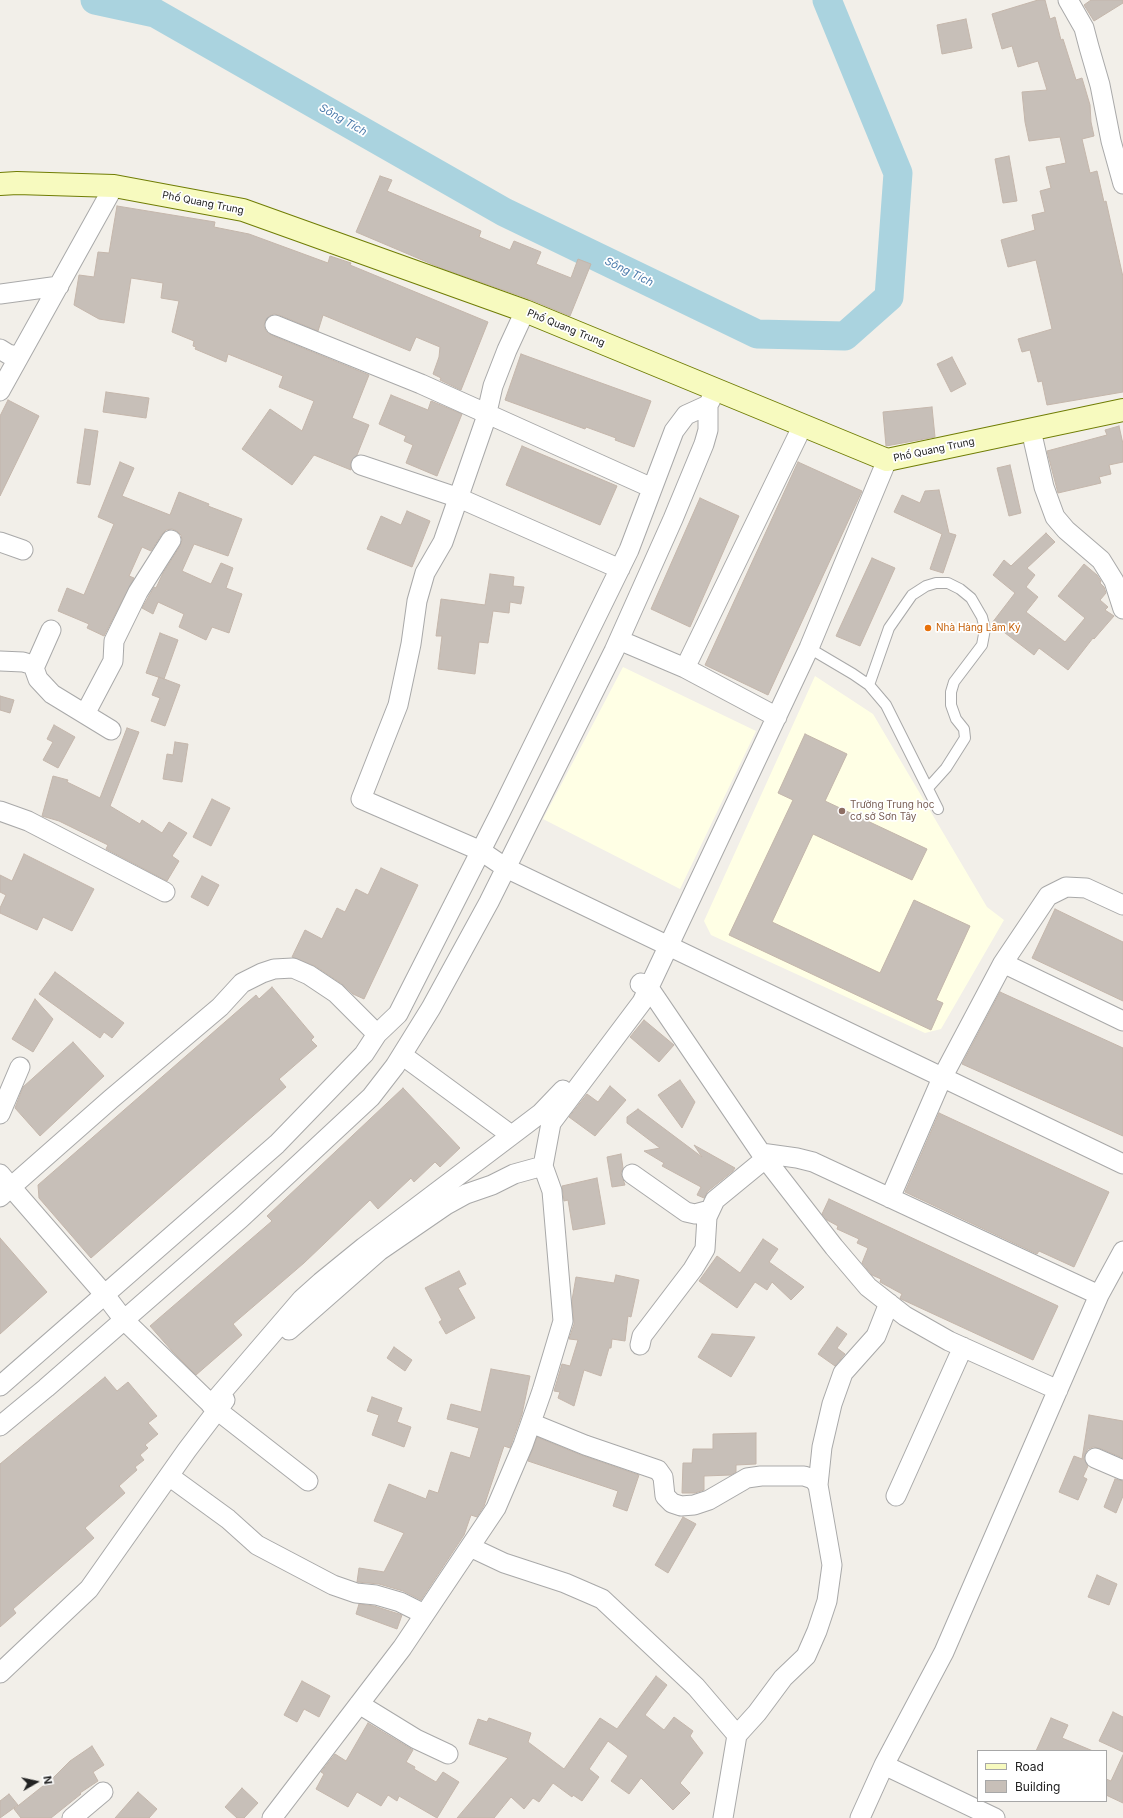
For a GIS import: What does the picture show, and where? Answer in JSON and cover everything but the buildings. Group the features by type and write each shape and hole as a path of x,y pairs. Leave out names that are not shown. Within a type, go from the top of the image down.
{"street":[{"path":"1068,0 1084,28 1120,160 1123,184"},
{"name":"Phố Quang Trung","path":"0,184 17,183 114,186 243,210 525,311 712,397 803,425 887,460 1123,410"},
{"path":"0,392 114,186"},
{"path":"0,294 59,286"},
{"path":"525,311 507,350 493,386 486,414 443,542 425,573 417,601 411,644 398,705 361,799 481,851 506,868 1123,1164"},
{"path":"275,325 420,384 590,458 652,488"},
{"path":"0,349 8,354 19,357"},
{"path":"0,1386 277,1144 364,1054 377,1034 398,1014 481,851 629,550 674,431 686,415 712,397"},
{"path":"0,1426 241,1218 371,1097 402,1055 431,1008 506,868 619,640 673,519 704,444 708,430 712,397"},
{"path":"685,668 803,425"},
{"path":"1031,430 1044,487 1055,517 1066,530 1101,560 1117,588 1123,609"},
{"path":"272,1818 402,1648 496,1508 531,1423 563,1321 552,1191 543,1166 551,1123 642,1002 809,648 887,460"},
{"path":"361,464 459,498 620,568"},
{"path":"85,714 113,661 114,641 138,592 171,540"},
{"path":"0,542 23,550"},
{"path":"51,630 35,666 38,679 52,694 111,730"},
{"path":"619,640 685,668 777,717"},
{"path":"0,661 23,662 35,666"},
{"path":"0,811 28,821 165,892"},
{"path":"890,1198 942,1078 1003,963 1048,896 1066,887 1086,888 1123,905"},
{"path":"1003,963 1123,1021"},
{"path":"308,1481 214,1408 124,1320 105,1295 4,1186 111,1099 220,1007 242,983 262,973 274,969 293,968 309,975 336,993 377,1034"},
{"path":"2,1666 89,1589 169,1476 214,1408 302,1299 364,1247 541,1113 592,1056 621,1017 641,983 649,988 763,1156 834,1247 868,1287 905,1316 963,1347 1058,1390"},
{"path":"402,1055 511,1135"},
{"path":"0,1114 20,1067"},
{"path":"640,1345 642,1336 693,1269 705,1249 707,1217 715,1200 763,1156 797,1158 813,1162 1099,1295"},
{"path":"214,1408 244,1374 293,1326 379,1251 446,1205 466,1194 492,1185 514,1174 543,1166"},
{"path":"632,1174 686,1212 695,1214 710,1210"},
{"path":"860,1818 884,1766 944,1652 1099,1295 1123,1251"},
{"path":"723,1818 737,1735 757,1713 783,1678 806,1656 825,1608 832,1565 818,1485 822,1447 832,1404 843,1373 876,1336 889,1303"},
{"path":"896,1496 963,1347"},
{"path":"531,1423 585,1445 658,1470 663,1477 665,1496 672,1503 681,1506 694,1505 709,1500 747,1478 761,1476 804,1476 813,1479 818,1485"},
{"path":"1095,1458 1123,1470"},
{"path":"169,1476 228,1519 257,1545 333,1585 356,1593 376,1595 400,1602 424,1614"},
{"path":"470,1547 504,1563 565,1583 602,1599 696,1687 737,1735"},
{"path":"359,1704 416,1739 448,1754"},
{"path":"884,1766 995,1818"},
{"path":"72,1818 103,1792"}],"lane":[{"path":"869,685 889,628 912,595 926,586 936,583 948,583 960,589 971,598 982,617 985,629 982,645 954,682 951,692 951,705 956,719 964,729 965,738 946,768 928,788"},
{"path":"809,648 869,685 886,705 938,809"}],"shaded area":[{"path":"623,667 756,731 680,889 543,819"},
{"name":"Trường Trung học cơ sở Sơn Tây","path":"815,676 873,714 987,907 1004,920 941,1029 925,1033 711,935 704,921"}],"waterway":[{"name":"Sông Tích","path":"95,0 155,13 504,212 757,334 845,336 889,297 898,173 827,0"}],"place":[{"name":"Nhà Hàng Lâm Ký","path":"928,628"},
{"name":"Trường Trung học cơ sở Sơn Tây","path":"842,811"}]}
